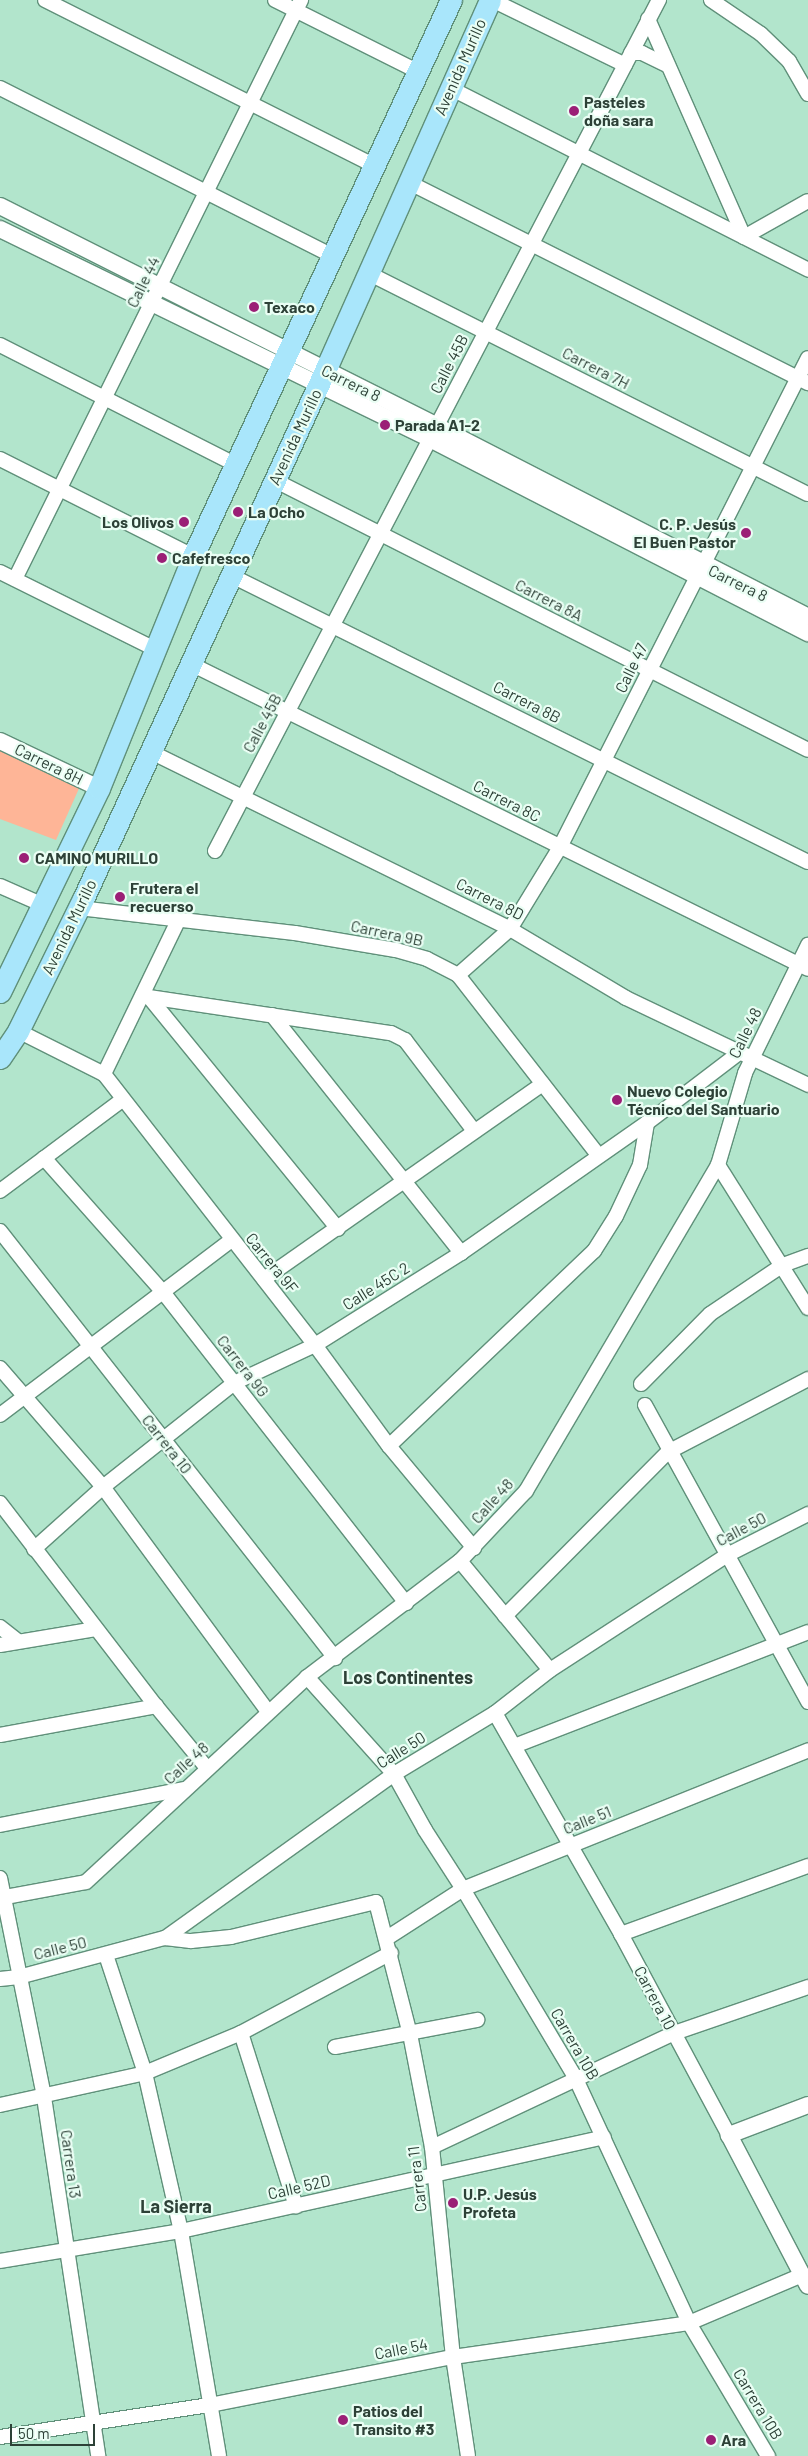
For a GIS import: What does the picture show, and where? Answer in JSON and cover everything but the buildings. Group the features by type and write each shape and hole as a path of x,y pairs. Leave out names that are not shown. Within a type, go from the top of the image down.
{"main road":[{"name":"Avenida Murillo","path":"2,984 43,905 99,788 193,556 334,257 451,0"},
{"name":"Avenida Murillo","path":"0,1058 18,1031 79,908 230,575 322,378 450,88 491,0"}],"street":[{"path":"45,0 376,166"},
{"path":"275,0 298,5 418,72"},
{"path":"491,0 628,59 642,53 667,65"},
{"path":"710,0 761,34 788,61 808,94"},
{"name":"Calle 45B","path":"215,851 382,534 628,59 656,1"},
{"name":"Calle 44","path":"15,579 58,488 153,304 205,192 298,5"},
{"path":"648,19 744,237"},
{"path":"0,88 334,257"},
{"path":"450,88 808,270"},
{"path":"408,182 803,380"},
{"path":"744,237 808,201"},
{"name":"Carrera 8","path":"0,206 160,287 285,359 434,432 698,571 808,633"},
{"name":"Carrera 8","path":"0,229 153,304 285,359"},
{"name":"Carrera 7H","path":"368,273 808,494"},
{"path":"0,345 105,396 235,464"},
{"name":"Calle 47","path":"458,975 510,929 560,847 751,466 803,380 808,358"},
{"path":"0,458 193,556"},
{"name":"Carrera 8A","path":"274,480 649,672 808,750"},
{"name":"Carrera 8","path":"698,571 808,617"},
{"path":"0,572 155,649"},
{"name":"Carrera 8B","path":"230,575 808,862"},
{"name":"Carrera 8C","path":"191,664 288,710 803,967"},
{"name":"Carrera 8H","path":"0,741 99,788"},
{"name":"Carrera 8D","path":"151,752 510,929 626,998 808,1085"},
{"path":"0,886 43,905"},
{"name":"Carrera 9B","path":"79,908 178,921 295,933 396,950 426,959 458,975 598,1155"},
{"path":"104,1074 146,996 178,921"},
{"name":"Calle 48","path":"1,1898 86,1882 184,1789 307,1677 335,1658 460,1561 526,1491 718,1165 745,1073 803,967 808,945"},
{"path":"146,996 391,1033 405,1040 474,1131"},
{"path":"146,996 338,1229"},
{"path":"272,1015 461,1253"},
{"name":"Carrera 9F","path":"18,1031 104,1074 122,1100 231,1240 315,1345 389,1446 474,1548"},
{"name":"Calle 45C 2","path":"34,1549 103,1487 234,1383 315,1345 461,1253 598,1155 647,1123 739,1053"},
{"path":"264,1280 338,1229 402,1180 543,1084"},
{"path":"0,1190 122,1100"},
{"path":"389,1446 594,1251 616,1216 640,1165 647,1123"},
{"name":"Carrera 9G","path":"44,1158 163,1292 406,1603"},
{"path":"718,1165 783,1265 808,1308"},
{"name":"Carrera 10","path":"0,1230 335,1658"},
{"path":"0,1415 231,1240"},
{"path":"641,1384 710,1314 783,1265 808,1256"},
{"path":"0,1368 103,1487 268,1712"},
{"path":"505,1616 668,1452 808,1379"},
{"path":"644,1405 668,1452 728,1555 808,1702"},
{"path":"0,1503 156,1706 207,1768"},
{"name":"Calle 50","path":"0,1979 19,1977 165,1938 394,1774 496,1713 550,1670 728,1555 808,1514"},
{"path":"460,1561 550,1670"},
{"path":"0,1627 18,1641"},
{"path":"0,1645 96,1629"},
{"path":"516,1745 808,1632"},
{"name":"Carrera 10B","path":"307,1677 394,1774 425,1830 463,1889 575,2077 689,2323 768,2456"},
{"path":"0,1735 156,1706"},
{"name":"Carrera 10","path":"496,1713 516,1745 621,1934 805,2280"},
{"name":"Calle 51","path":"387,1938 463,1889 808,1750"},
{"path":"0,1825 184,1789"},
{"path":"621,1934 808,1866"},
{"name":"Carrera 13","path":"0,1878 1,1898 44,2097 65,2252 98,2456"},
{"name":"Carrera 11","path":"165,1938 191,1941 231,1937 376,1902 391,1953 410,2034 432,2147 453,2357 468,2456"},
{"path":"0,2105 44,2097 145,2073 240,2033 391,1953"},
{"path":"106,1955 145,2073 181,2231 219,2456"},
{"path":"432,2147 575,2077 674,2033 808,1987"},
{"path":"335,2047 477,2020"},
{"path":"240,2033 296,2206"},
{"path":"729,2135 808,2105"},
{"name":"Calle 52D","path":"0,2261 65,2252 181,2231 296,2206 435,2172 604,2137"},
{"name":"Calle 54","path":"0,2437 210,2405 453,2357 689,2323 805,2280"}],"shaded area":[{"path":"0,747 81,784 56,840 0,819"}],"place":[{"name":"Pasteles doña sara","path":"574,111"},
{"name":"Texaco","path":"254,307"},
{"name":"Parada A1-2","path":"385,425"},
{"name":"La Ocho","path":"238,512"},
{"name":"Los Olivos","path":"184,522"},
{"name":"C. P. Jesús El Buen Pastor","path":"746,533"},
{"name":"Cafefresco","path":"162,558"},
{"name":"CAMINO MURILLO","path":"24,858"},
{"name":"Frutera el recuerso","path":"120,897"},
{"name":"Nuevo Colegio Técnico del Santuario","path":"617,1100"},
{"name":"U.P. Jesús Profeta","path":"453,2203"},
{"name":"Patios del Transito #3","path":"343,2420"},
{"name":"Ara","path":"711,2440"}],"district":[{"name":"Los Continentes","path":"408,1677"},
{"name":"La Sierra","path":"176,2206"}]}
